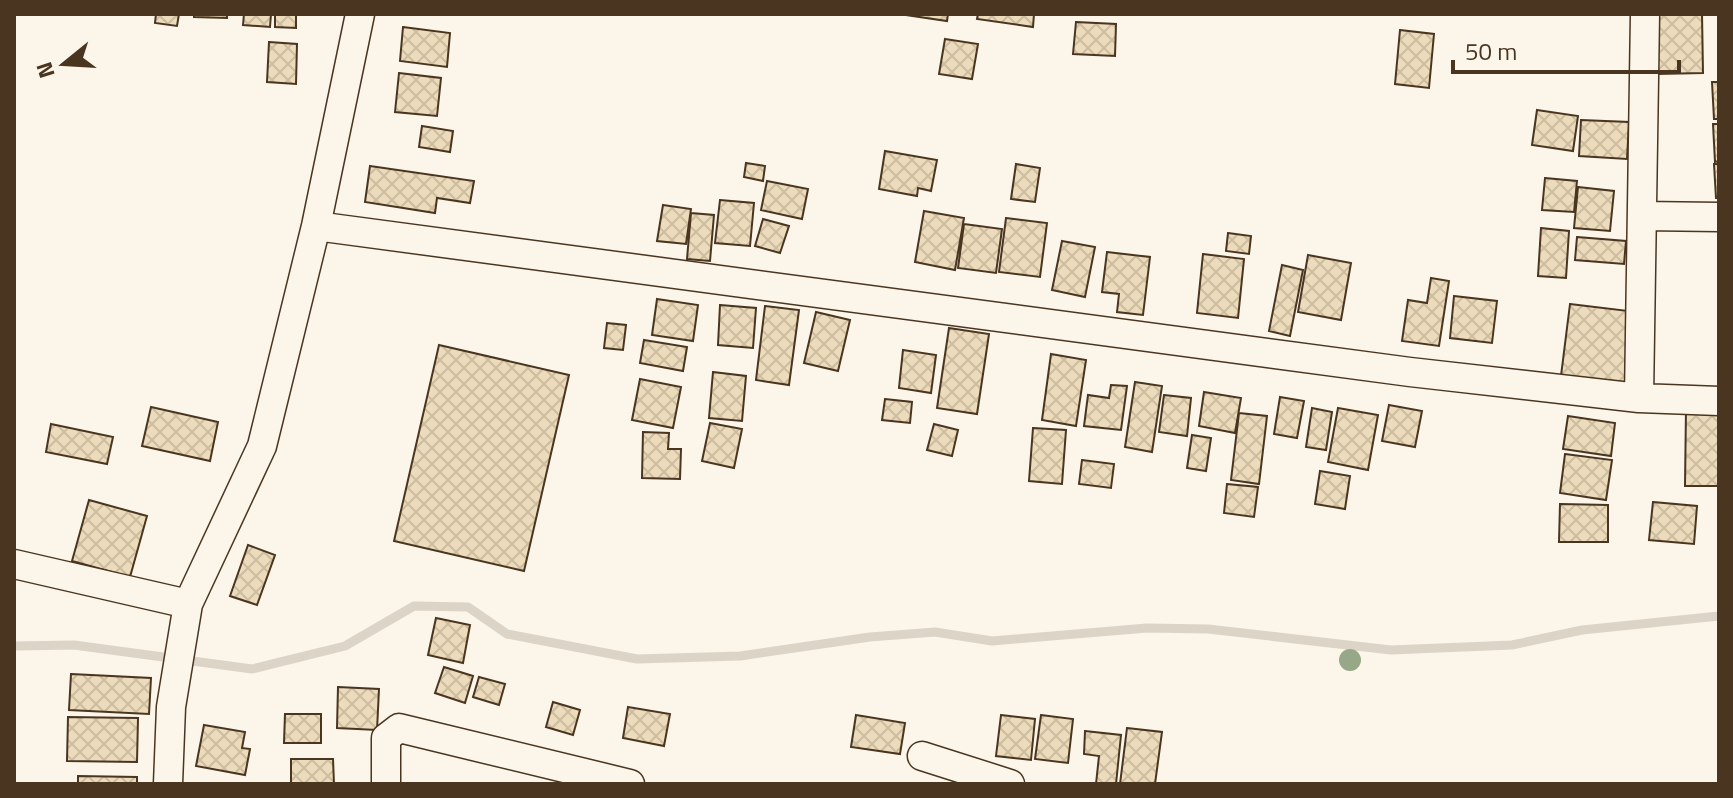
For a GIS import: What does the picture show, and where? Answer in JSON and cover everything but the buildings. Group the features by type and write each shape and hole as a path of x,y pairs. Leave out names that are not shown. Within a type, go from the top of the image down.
{"street":[{"path":"168,784 171,707 188,604 262,446 316,226 360,14"},
{"path":"1639,398 1645,14"},
{"path":"1642,216 1719,217"},
{"path":"316,226 1410,372 1639,398 1719,401"},
{"path":"14,564 188,604"},
{"path":"386,784 386,738 399,728 630,784"},
{"path":"922,756 1010,784"}],"waterway":[{"path":"14,646 74,645 252,669 345,646 414,606 468,607 507,634 637,659 740,656 870,637 935,632 992,641 1147,628 1208,629 1391,650 1512,645 1582,630 1719,616"}]}
